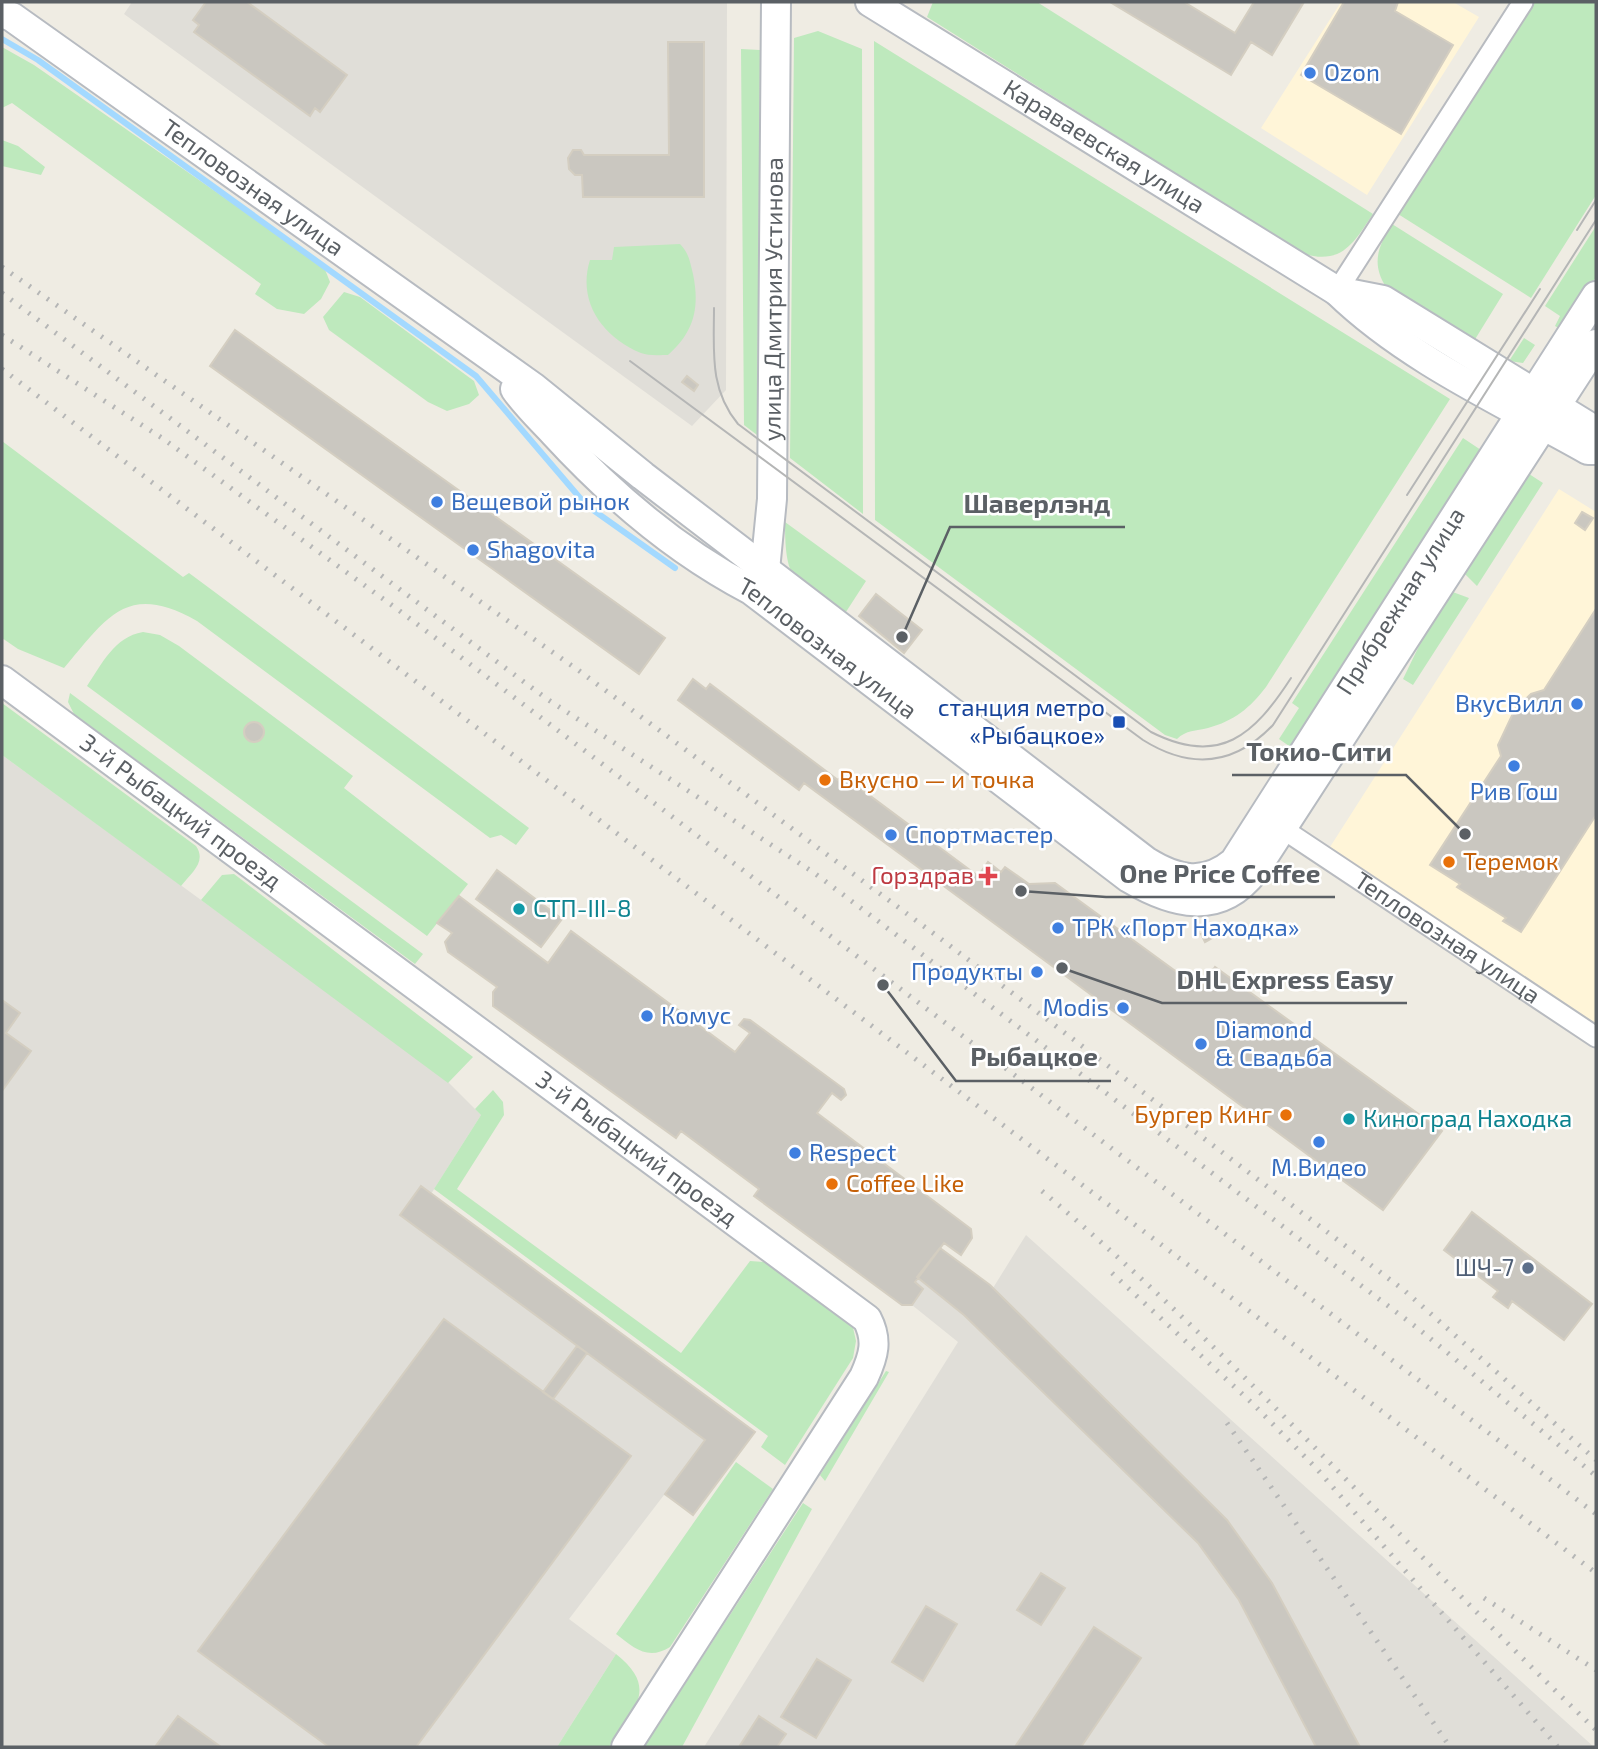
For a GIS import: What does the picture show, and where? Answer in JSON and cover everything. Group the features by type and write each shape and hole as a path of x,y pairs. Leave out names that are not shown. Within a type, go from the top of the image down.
{"street":[{"name":"улица Дмитрия Устинова","path":"758,580 772,499 776,2"},
{"name":"Караваевская улица","path":"870,2 1337,291 1383,300 1538,409 1588,450 1596,450"},
{"path":"1337,291 1523,2"},
{"name":"Тепловозная улица","path":"7,15 533,387 758,580 1188,890"},
{"name":"Прибрежная улица","path":"1188,890 1227,895 1244,884 1272,822 1538,409 1596,296"},
{"name":"Прибрежная улица","path":"1538,409 1596,344"},
{"name":"Караваевская улица","path":"1538,409 1596,431"},
{"name":"3-й Рыбацкий проезд","path":"2,680 867,1318 875,1341 873,1356 864,1377 626,1747"},
{"name":"Тепловозная улица","path":"1272,822 1596,1037"}],"shaded area":[{"path":"132,2 727,2 726,390 692,426 124,14"},
{"path":"1341,2 1453,2 1479,17 1367,195 1261,128"},
{"path":"1559,489 1596,512 1596,1025 1330,847"},
{"path":"2,755 440,1074 481,1115 431,1194 755,1432 693,1515 664,1495 569,1619 616,1654 557,1747 2,1747"},
{"path":"1026,1235 1594,1747 704,1747 958,1342 912,1305 923,1289 915,1282 940,1248 993,1288"}],"green space":[{"path":"933,2 1037,2 1373,214 1353,242 1338,254 1317,257 1304,254 927,17"},
{"path":"1535,2 1596,2 1596,195 1531,298 1398,214"},
{"path":"818,31 862,49 863,514 790,458 794,38"},
{"path":"874,41 1450,399 1266,687 1254,701 1226,722 1188,732 1177,739 1165,735 875,520"},
{"path":"2,47 34,65 324,267 330,282 321,299 304,314 277,309 255,294 261,284 12,103 2,108"},
{"path":"741,49 760,50 757,435 744,425"},
{"path":"2,140 18,146 45,167 41,175 2,166"},
{"path":"1392,224 1503,294 1474,341 1386,287 1379,270 1378,255"},
{"path":"1596,226 1596,277 1562,330 1555,326 1560,316 1545,306"},
{"path":"680,244 687,254 693,274 696,298 693,319 684,337 668,355 641,353 615,337 596,316 587,290 590,260 612,260 614,247"},
{"path":"344,292 360,297 474,381 479,395 469,404 447,411 428,402 329,330 323,317"},
{"path":"1524,338 1535,345 1523,363 1509,361"},
{"path":"1463,438 1484,452 1292,748 1279,739 1299,708 1292,703"},
{"path":"2,441 183,577 189,573 529,828 516,845 501,835 490,838 197,621 173,609 152,604 135,605 120,611 93,634 64,668 18,649 2,638"},
{"path":"1526,472 1543,483 1477,586 1462,571"},
{"path":"785,522 866,581 844,615 796,579 787,559"},
{"path":"1450,591 1469,598 1413,685 1403,679 1432,619"},
{"path":"143,632 160,635 179,646 353,776 344,788 468,884 427,936 87,686 116,645"},
{"path":"70,693 423,954 415,964 74,714 68,702"},
{"path":"2,703 196,846 199,862 181,886 2,755"},
{"path":"234,874 473,1057 448,1083 201,900 222,875"},
{"path":"493,1090 503,1102 504,1115 457,1189 681,1353 750,1261 765,1262 852,1323 856,1341 853,1358 785,1465 761,1447 768,1436 434,1189 481,1115 475,1109"},
{"path":"886,1371 889,1372 825,1481 820,1475"},
{"path":"736,1462 773,1489 670,1647 655,1653 635,1648 616,1634"},
{"path":"803,1503 812,1509 682,1747 644,1747"},
{"path":"616,1654 637,1678 638,1699 633,1710 609,1747 557,1747"}],"building":[{"path":"206,2 247,2 347,75 320,112 315,108 310,116 194,32 199,25 193,20"},
{"path":"1110,2 1184,2 1235,33 1254,2 1304,2 1272,55 1251,42 1231,75"},
{"path":"1344,2 1398,2 1395,11 1453,45 1401,134 1301,75"},
{"path":"668,42 704,42 704,197 583,197 582,175 575,175 569,169 568,158 573,150 581,150 584,155 669,155"},
{"name":"Вещевой рынок","path":"235,330 665,638 639,674 210,366"},
{"path":"687,376 698,385 694,391 682,382"},
{"path":"1582,512 1593,518 1585,530 1575,523"},
{"path":"876,594 922,630 904,653 859,616"},
{"path":"1596,609 1596,815 1521,932 1503,921 1506,918 1457,887 1460,884 1430,865 1501,756 1498,745 1515,709 1531,694 1544,690"},
{"name":"ТРК «Порт Находка»","path":"693,679 706,689 710,684 838,780 842,775 978,876 988,862 1001,872 1005,867 1029,884 1055,883 1200,989 1215,967 1442,1131 1383,1210 804,783 799,790 678,700"},
{"path":"254,722 261,725 264,732 261,739 254,742 247,739 244,732 247,725"},
{"name":"СТП-III-8","path":"497,870 562,919 541,947 476,899"},
{"path":"459,896 548,963 571,931 735,1052 750,1033 739,1025 744,1019 750,1020 844,1089 846,1095 841,1100 832,1093 817,1113 971,1229 972,1238 961,1255 944,1243 915,1282 923,1289 912,1305 902,1305 754,1196 759,1189 681,1131 676,1138 493,1006 493,992 497,987 448,952 445,942 452,933 437,923"},
{"path":"1211,929 1214,937 1205,942 1201,934"},
{"path":"2,1000 20,1013 6,1033 31,1051 2,1091"},
{"path":"421,1186 755,1432 693,1515 665,1494 705,1440 400,1215"},
{"path":"1472,1212 1592,1304 1564,1340 1512,1301 1508,1308 1493,1297 1498,1291 1444,1250"},
{"path":"940,1248 990,1285 1227,1520 1272,1583 1360,1747 1316,1747 1239,1600 1198,1543 964,1315 917,1277"},
{"path":"444,1319 631,1456 416,1747 329,1747 198,1651"},
{"path":"577,1346 587,1353 553,1399 543,1392"},
{"path":"1041,1573 1065,1588 1041,1625 1017,1610"},
{"path":"926,1606 957,1624 923,1681 892,1662"},
{"path":"1094,1627 1141,1658 1081,1747 1015,1747"},
{"path":"817,1659 851,1680 816,1738 781,1717"},
{"path":"178,1716 221,1747 155,1747"},
{"path":"759,1716 786,1734 777,1747 739,1747"}],"waterway":[{"path":"2,39 38,60 476,376 586,505 675,568"}],"tram line":[{"path":"1577,230 1596,200"},
{"path":"630,361 1143,740 1178,756 1211,759 1243,749 1273,725 1596,220"},
{"path":"1407,495 1540,289"},
{"path":"714,308 715,369 722,397 738,424 1151,732 1175,742 1197,746 1216,745 1233,740 1263,715 1291,678"}],"railway":[{"path":"2,267 578,670 937,936 1405,1291 1596,1460"},
{"path":"2,293 547,699 813,872 1420,1330 1596,1476"},
{"path":"2,335 162,438 397,609 1596,1514"},
{"path":"2,369 1596,1573"},
{"path":"1042,1191 1186,1320 1596,1730"},
{"path":"1112,1273 1253,1404 1317,1469 1558,1747"},
{"path":"1227,1423 1450,1747"},
{"path":"1484,1598 1596,1670"}],"place":[{"name":"Ozon","path":"1310,73"},
{"name":"Вещевой рынок","path":"437,502"},
{"name":"Shagovita","path":"473,550"},
{"name":"Шаверлэнд","path":"902,637"},
{"name":"ВкусВилл","path":"1577,704"},
{"name":"станция метро «Рыбацкое»","path":"1119,722"},
{"name":"Рив Гош","path":"1514,766"},
{"name":"Вкусно — и точка","path":"825,780"},
{"name":"Токио-Сити","path":"1465,834"},
{"name":"Спортмастер","path":"891,835"},
{"name":"Теремок","path":"1449,862"},
{"name":"Горздрав","path":"988,876"},
{"name":"One Price Coffee","path":"1021,891"},
{"name":"СТП-III-8","path":"519,909"},
{"name":"ТРК «Порт Находка»","path":"1058,928"},
{"name":"DHL Express Easy","path":"1062,968"},
{"name":"Продукты","path":"1037,972"},
{"name":"Рыбацкое","path":"883,985"},
{"name":"Modis","path":"1123,1008"},
{"name":"Комус","path":"647,1016"},
{"name":"Diamond & Свадьба","path":"1201,1044"},
{"name":"Бургер Кинг","path":"1286,1115"},
{"name":"Киноград Находка","path":"1349,1119"},
{"name":"М.Видео","path":"1319,1142"},
{"name":"Respect","path":"795,1153"},
{"name":"Coffee Like","path":"832,1184"},
{"name":"ШЧ-7","path":"1528,1268"}]}
